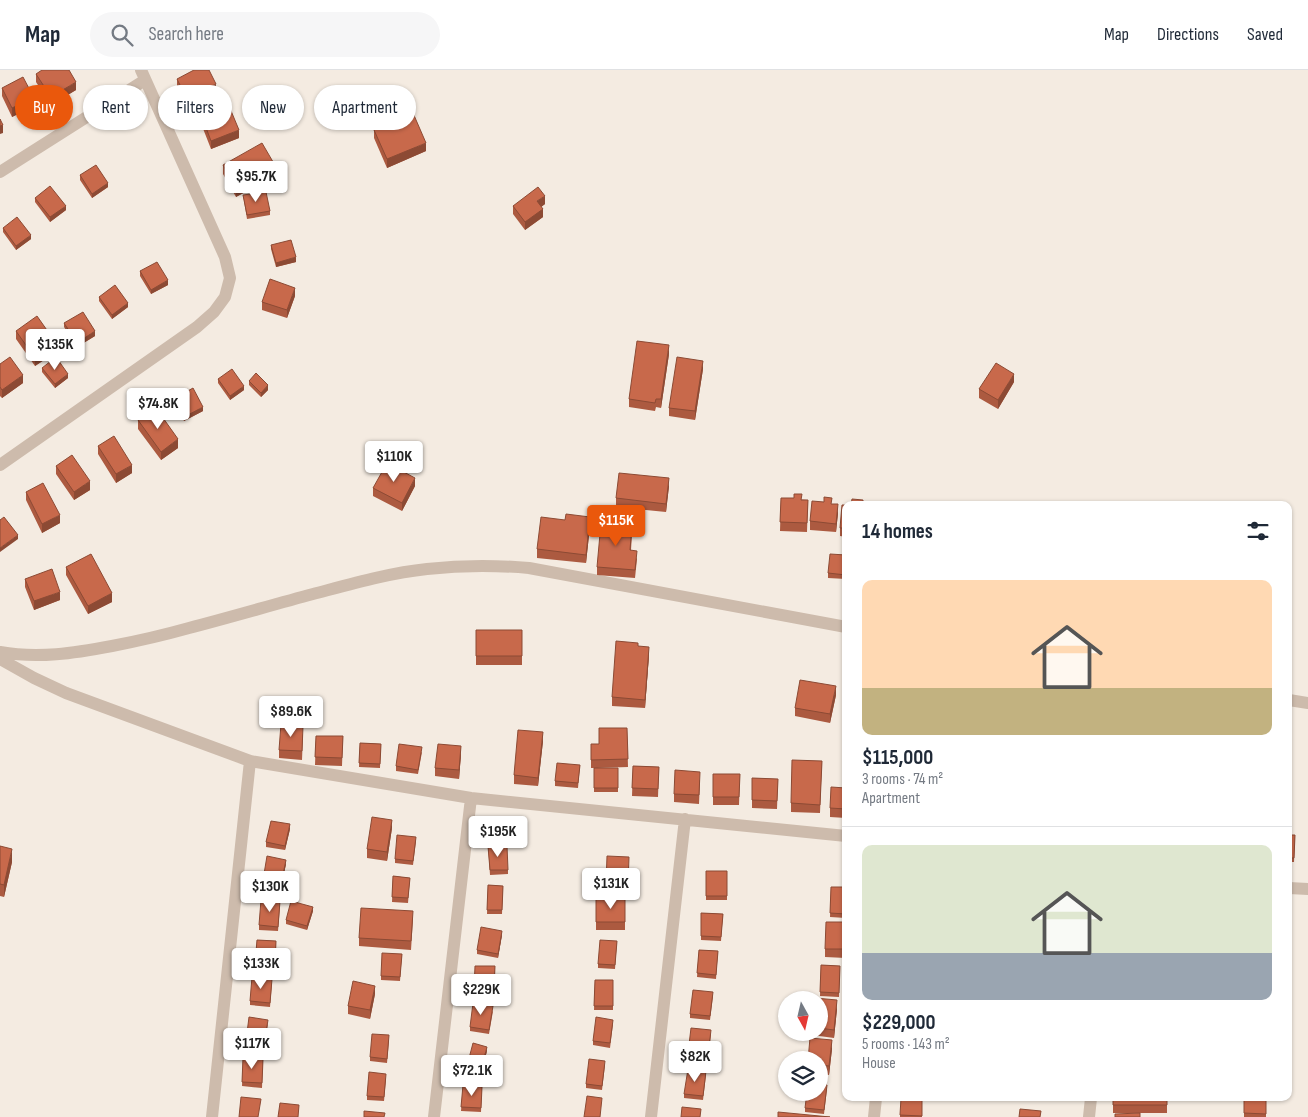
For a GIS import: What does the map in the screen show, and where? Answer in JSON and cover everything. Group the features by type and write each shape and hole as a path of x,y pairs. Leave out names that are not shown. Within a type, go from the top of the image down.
{"street":[{"path":"0,172 143,75 225,257 230,278 225,297 214,312 197,327 0,465"},
{"path":"0,652 16,655 46,656 82,652 154,637 348,584 427,568 461,566 497,565 529,568 842,626"},
{"path":"0,659 66,693 250,761 471,798 842,836"},
{"path":"1292,700 1308,703"},
{"path":"212,1117 250,761"},
{"path":"434,1117 471,798"},
{"path":"650,1117 685,819"},
{"path":"1292,888 1308,889"},
{"path":"874,1117 876,1101"},
{"path":"1089,1117 1091,1101"}],"building":[{"path":"42,70 69,70 76,82 71,85 43,85 36,74"},
{"path":"194,70 209,70 216,84 180,85 177,79"},
{"path":"23,77 27,85 15,85 15,107 12,108 2,88"},
{"path":"232,113 239,130 211,141 207,130 232,130"},
{"path":"416,120 426,143 387,159 374,130 416,130"},
{"path":"262,143 276,167 236,189 223,165"},
{"path":"96,165 108,183 92,194 80,175"},
{"path":"50,186 66,206 50,217 35,198"},
{"path":"538,187 545,196 537,201 543,209 525,222 513,206"},
{"path":"266,192 270,211 247,215 243,195"},
{"path":"17,217 31,235 16,246 3,228"},
{"path":"291,240 296,257 276,263 271,245"},
{"path":"157,262 168,280 151,290 140,271"},
{"path":"270,279 295,288 287,310 262,302"},
{"path":"115,285 128,303 112,315 99,297"},
{"path":"83,312 95,331 77,343 64,323"},
{"path":"37,316 56,343 35,358 16,331"},
{"path":"637,341 669,345 661,399 656,399 655,403 629,399"},
{"path":"10,357 23,375 2,390 0,387 0,364"},
{"path":"56,357 68,374 55,384 42,368"},
{"path":"677,357 703,361 695,411 669,408"},
{"path":"996,363 1014,374 998,400 979,389"},
{"path":"232,369 244,386 230,396 218,379"},
{"path":"256,373 268,385 261,393 249,381"},
{"path":"193,388 203,407 184,417 174,399"},
{"path":"156,408 178,439 161,452 138,420"},
{"path":"114,436 132,465 116,474 98,446"},
{"path":"72,455 90,481 74,492 56,466"},
{"path":"387,463 415,478 402,503 373,488"},
{"path":"619,473 669,478 666,504 616,498"},
{"path":"43,483 60,515 42,524 26,492"},
{"path":"794,494 802,494 801,500 808,500 807,523 780,522 781,498 794,498"},
{"path":"824,497 832,498 831,504 838,504 836,524 810,521 812,501 824,502"},
{"path":"852,499 863,500 863,501 852,501"},
{"path":"842,505 842,528 840,528"},
{"path":"566,514 590,517 586,555 537,549 541,517 565,520"},
{"path":"4,517 18,535 0,548 0,520"},
{"path":"601,523 632,525 630,550 637,551 635,570 597,567"},
{"path":"91,554 112,593 88,606 66,567"},
{"path":"830,554 842,555 842,575 828,573"},
{"path":"52,569 60,592 34,601 25,579"},
{"path":"476,630 522,630 522,656 476,656"},
{"path":"616,641 638,643 638,646 649,647 645,700 612,697"},
{"path":"800,680 836,686 830,714 795,708"},
{"path":"281,724 303,726 302,751 279,750"},
{"path":"599,728 627,728 628,759 591,760 591,744 599,744"},
{"path":"518,730 543,732 538,778 514,775"},
{"path":"316,736 343,736 342,758 315,757"},
{"path":"360,743 381,744 380,764 359,763"},
{"path":"399,744 422,747 418,770 396,766"},
{"path":"438,744 461,746 459,770 435,768"},
{"path":"792,760 822,761 820,805 791,803"},
{"path":"557,763 580,765 578,783 555,781"},
{"path":"633,766 659,767 658,789 632,788"},
{"path":"594,768 618,768 618,788 594,788"},
{"path":"675,770 700,772 699,795 674,794"},
{"path":"713,774 740,774 739,797 713,797"},
{"path":"752,778 778,779 777,801 752,800"},
{"path":"831,787 842,788 842,809 830,808"},
{"path":"372,817 392,820 387,852 367,849"},
{"path":"271,821 290,824 285,846 266,842"},
{"path":"397,835 416,837 413,861 395,859"},
{"path":"1292,835 1295,835 1294,858 1292,858"},
{"path":"0,846 12,849 4,885 0,884"},
{"path":"488,846 507,846 508,870 490,870"},
{"path":"267,856 286,860 281,884 263,880"},
{"path":"607,856 629,857 628,885 606,884"},
{"path":"706,871 727,871 727,896 706,896"},
{"path":"393,876 410,878 408,898 392,897"},
{"path":"488,885 503,886 502,910 487,910"},
{"path":"831,887 842,887 842,914 830,913"},
{"path":"625,897 625,922 596,922 596,898"},
{"path":"261,900 280,901 278,927 259,925"},
{"path":"291,901 313,907 307,926 286,920"},
{"path":"361,908 413,911 411,941 359,938"},
{"path":"701,913 723,914 721,937 701,936"},
{"path":"826,922 842,922 842,949 825,949"},
{"path":"481,927 502,931 498,954 477,950"},
{"path":"257,940 276,941 275,966 255,964"},
{"path":"600,940 617,941 615,965 598,964"},
{"path":"699,950 718,951 716,975 697,973"},
{"path":"382,953 402,954 400,977 381,976"},
{"path":"821,965 840,966 839,993 820,991"},
{"path":"475,966 495,966 494,990 474,989"},
{"path":"252,977 272,979 270,1003 250,1001"},
{"path":"595,980 613,980 613,1006 594,1006"},
{"path":"353,981 375,986 370,1010 348,1006"},
{"path":"693,990 713,992 710,1016 690,1014"},
{"path":"828,999 837,1000 834,1030 828,1029"},
{"path":"473,1003 493,1006 489,1030 470,1027"},
{"path":"249,1017 268,1020 264,1044 246,1041"},
{"path":"596,1017 613,1020 610,1043 593,1041"},
{"path":"691,1028 711,1030 708,1055 688,1053"},
{"path":"372,1034 389,1035 387,1059 370,1057"},
{"path":"832,1040 829,1066 828,1051 809,1051 810,1041"},
{"path":"473,1043 487,1047 481,1069 467,1066"},
{"path":"243,1058 263,1059 262,1083 242,1082"},
{"path":"589,1059 605,1061 602,1086 586,1084"},
{"path":"688,1069 706,1071 703,1096 684,1094"},
{"path":"369,1072 386,1074 384,1097 367,1096"},
{"path":"463,1085 482,1087 481,1108 461,1107"},
{"path":"587,1096 602,1098 600,1117 584,1117"},
{"path":"241,1097 261,1099 258,1117 239,1117"},
{"path":"806,1101 825,1101 824,1110 805,1108"},
{"path":"901,1101 922,1101 922,1116 900,1115"},
{"path":"1113,1101 1167,1101 1167,1105 1113,1105"},
{"path":"1244,1101 1266,1101 1266,1114 1244,1113"},
{"path":"280,1103 299,1105 298,1117 278,1117"},
{"path":"682,1107 701,1109 700,1117 681,1117"},
{"path":"1020,1109 1041,1111 1040,1117 1019,1117"},
{"path":"364,1111 385,1113 384,1117 364,1117"},
{"path":"778,1112 830,1117 778,1117"},
{"path":"1140,1113 1140,1117 1115,1117 1115,1114"}]}
